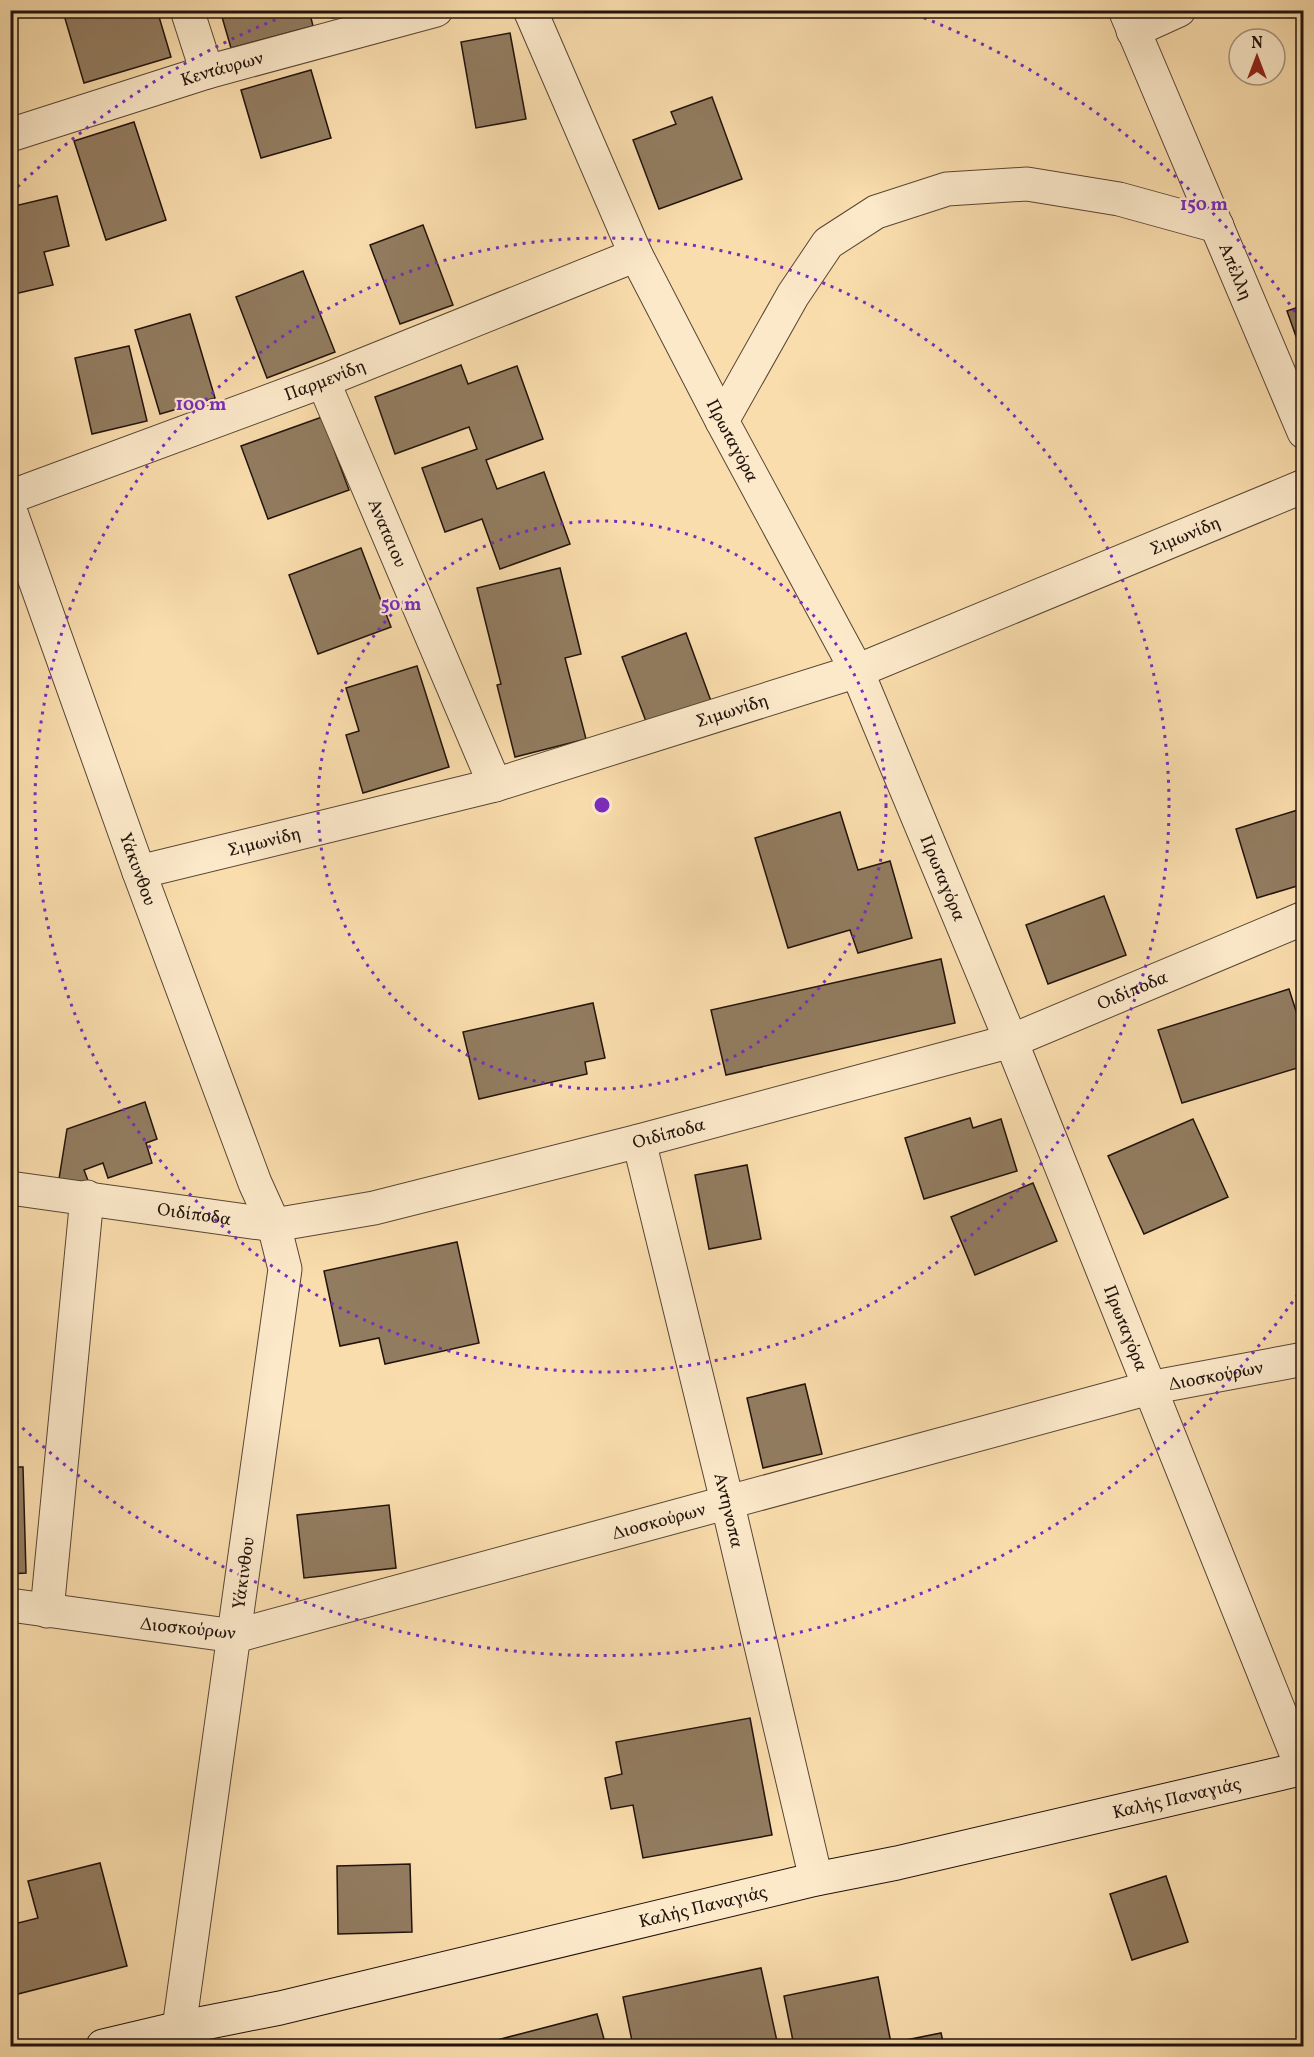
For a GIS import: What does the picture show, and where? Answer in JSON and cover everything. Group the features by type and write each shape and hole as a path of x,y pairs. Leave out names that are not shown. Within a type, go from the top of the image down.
{"street":[{"path":"187,10 207,72"},
{"name":"Κεντάυρων","path":"10,135 207,72 436,10"},
{"name":"Πρωταγόρα","path":"530,10 636,255 722,421 857,671 1011,1041 1303,1768"},
{"path":"1129,21 1179,10"},
{"name":"Απέλλη","path":"1129,21 1304,432"},
{"path":"722,421 793,295 828,243 876,212 947,189 1027,184 1119,199 1217,226"},
{"name":"Παρμενίδη","path":"10,497 323,381 636,255"},
{"name":"Αναταιου","path":"323,381 495,785"},
{"name":"Σιμωνίδη","path":"139,872 495,785 857,671 1304,486"},
{"name":"Υάκυνθου","path":"10,510 139,872 255,1183 274,1225"},
{"name":"Οιδίποδα","path":"10,1188 274,1225 374,1208 639,1141 1011,1041 1304,918"},
{"name":"Αντηνοπα","path":"639,1141 816,1879"},
{"path":"47,1611 87,1197"},
{"name":"Υάκινθου","path":"179,2028 285,1269 274,1225"},
{"name":"Διοσκούρων","path":"10,1605 235,1636 1149,1388 1304,1359"},
{"name":"Καλής Παναγιάς","path":"103,2046 280,2008 816,1879 897,1863 1303,1768"}],"building":[{"path":"80,10 157,10 171,57 84,83 64,15"},
{"path":"220,10 309,10 313,26 231,48"},
{"path":"331,10 367,10 332,18"},
{"path":"510,33 526,119 476,128 461,42"},
{"path":"311,70 331,138 261,158 241,90"},
{"path":"712,97 742,179 659,209 633,140 676,124 671,112"},
{"path":"134,122 166,220 106,240 74,141"},
{"path":"57,196 69,246 44,252 53,285 10,295 10,207"},
{"path":"423,225 453,305 400,324 370,245"},
{"path":"303,271 335,352 267,378 236,297"},
{"path":"1304,305 1304,359 1287,311"},
{"path":"190,314 215,398 160,414 135,330"},
{"path":"129,346 147,421 92,434 75,358"},
{"path":"461,365 468,384 517,366 543,439 486,460 497,489 544,472 570,544 500,569 482,519 445,532 422,468 477,449 469,427 395,454 375,397"},
{"path":"322,417 349,490 268,519 241,446"},
{"path":"361,548 391,627 318,654 289,575"},
{"path":"560,568 581,654 565,658 586,739 515,757 497,685 501,684 477,588"},
{"path":"686,633 715,712 651,735 622,657"},
{"path":"417,666 449,767 363,793 346,735 359,731 346,688"},
{"path":"1304,808 1304,884 1257,898 1236,829"},
{"path":"840,812 858,870 890,861 912,938 858,953 850,930 788,948 755,838"},
{"path":"1104,896 1126,955 1048,984 1026,925"},
{"path":"941,959 955,1023 726,1075 711,1010"},
{"path":"1289,989 1304,1036 1304,1066 1182,1103 1158,1030"},
{"path":"593,1003 605,1058 585,1062 587,1074 479,1099 463,1032"},
{"path":"145,1102 157,1139 146,1143 152,1163 108,1178 103,1163 84,1170 90,1186 59,1179 67,1129"},
{"path":"970,1118 973,1128 1001,1119 1017,1171 924,1199 905,1138"},
{"path":"1193,1119 1228,1197 1144,1234 1108,1156"},
{"path":"747,1165 761,1239 709,1249 695,1175"},
{"path":"1033,1183 1057,1241 975,1275 951,1217"},
{"path":"457,1242 479,1343 385,1364 379,1338 340,1346 324,1271"},
{"path":"805,1384 822,1454 763,1468 747,1398"},
{"path":"10,1467 23,1467 26,1573 10,1574"},
{"path":"389,1505 396,1568 304,1578 297,1515"},
{"path":"10,1648 15,1649 10,1695"},
{"path":"750,1718 772,1835 643,1858 633,1805 611,1809 605,1778 622,1774 616,1742"},
{"path":"100,1863 127,1966 14,1995 10,1984 10,1925 38,1918 28,1881"},
{"path":"410,1864 412,1932 338,1934 337,1866"},
{"path":"1166,1876 1188,1942 1132,1960 1110,1894"},
{"path":"761,1968 778,2046 633,2046 623,1997"},
{"path":"878,1977 891,2043 941,2033 944,2046 794,2046 784,1996"},
{"path":"597,2014 606,2046 499,2046 497,2040"}]}
